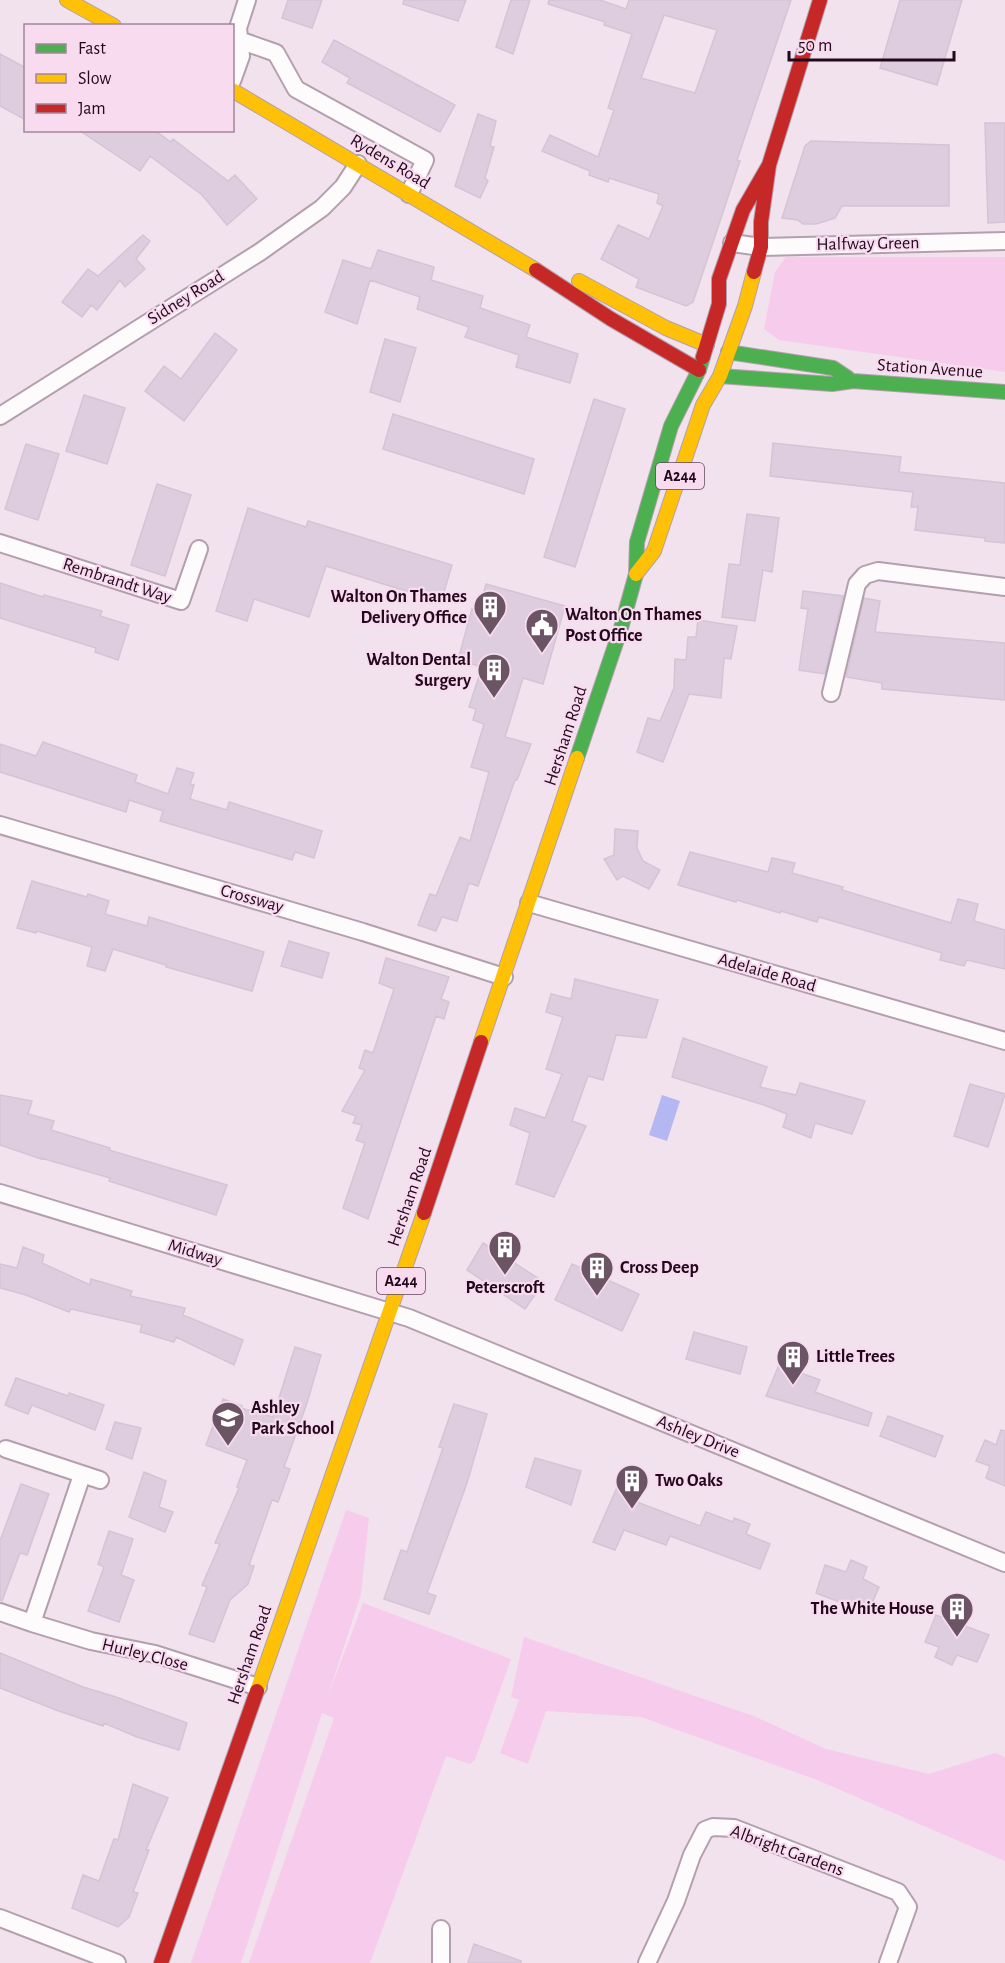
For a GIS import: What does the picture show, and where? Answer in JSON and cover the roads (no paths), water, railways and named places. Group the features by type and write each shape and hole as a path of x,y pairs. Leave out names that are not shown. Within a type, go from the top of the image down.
{"main road":[{"path":"67,0 110,24"},
{"name":"Hersham Road","path":"636,574 654,551 703,405 720,376 745,306 761,247 761,222 769,165 820,0"},
{"name":"Rydens Road","path":"234,91 528,265 611,319 699,370"},
{"name":"Hersham Road","path":"161,1963 390,1312 631,596 636,574 637,542 671,426 699,370 707,345 719,304 719,279 744,210 769,165"},
{"name":"Rydens Road","path":"528,265 578,281 666,328 707,345"},
{"name":"Station Avenue","path":"707,345 728,352 833,368 853,381"},
{"name":"Station Avenue","path":"699,370 720,376 832,384 853,381 1005,393"}],"street":[{"path":"234,75 241,56 238,28 247,0"},
{"path":"239,40 276,53 296,89 425,160 409,194"},
{"name":"Sidney Road","path":"0,416 260,252 322,208 342,187 358,164"},
{"name":"Halfway Green","path":"732,243 761,247 1005,241"},
{"name":"Rembrandt Way","path":"0,543 181,601 199,549"},
{"path":"831,693 857,584 865,575 878,571 1005,587"},
{"name":"Crossway","path":"0,825 363,932 504,978"},
{"name":"Adelaide Road","path":"529,903 1005,1041"},
{"name":"Midway","path":"0,1195 390,1312"},
{"name":"Ashley Drive","path":"390,1312 1005,1563"},
{"path":"6,1449 100,1480"},
{"path":"32,1623 82,1475"},
{"name":"Hurley Close","path":"0,1612 91,1641 154,1654 258,1687"},
{"name":"Albright Gardens","path":"647,1963 676,1901 692,1855 705,1830 713,1827 734,1828 898,1892 908,1907 888,1963"},
{"path":"0,1918 117,1963"},
{"path":"441,1929 441,1963"}],"water":[{"path":"662,1095 680,1101 667,1141 649,1135"}],"place":[{"name":"Walton On Thames Delivery Office","path":"490,636"},
{"name":"Walton On Thames Post Office","path":"542,654"},
{"name":"Walton Dental Surgery","path":"494,699"},
{"name":"Peterscroft","path":"505,1276"},
{"name":"Cross Deep","path":"597,1297"},
{"name":"Little Trees","path":"793,1386"},
{"name":"Ashley Park School","path":"228,1447"},
{"name":"Two Oaks","path":"632,1510"},
{"name":"The White House","path":"957,1638"}]}
